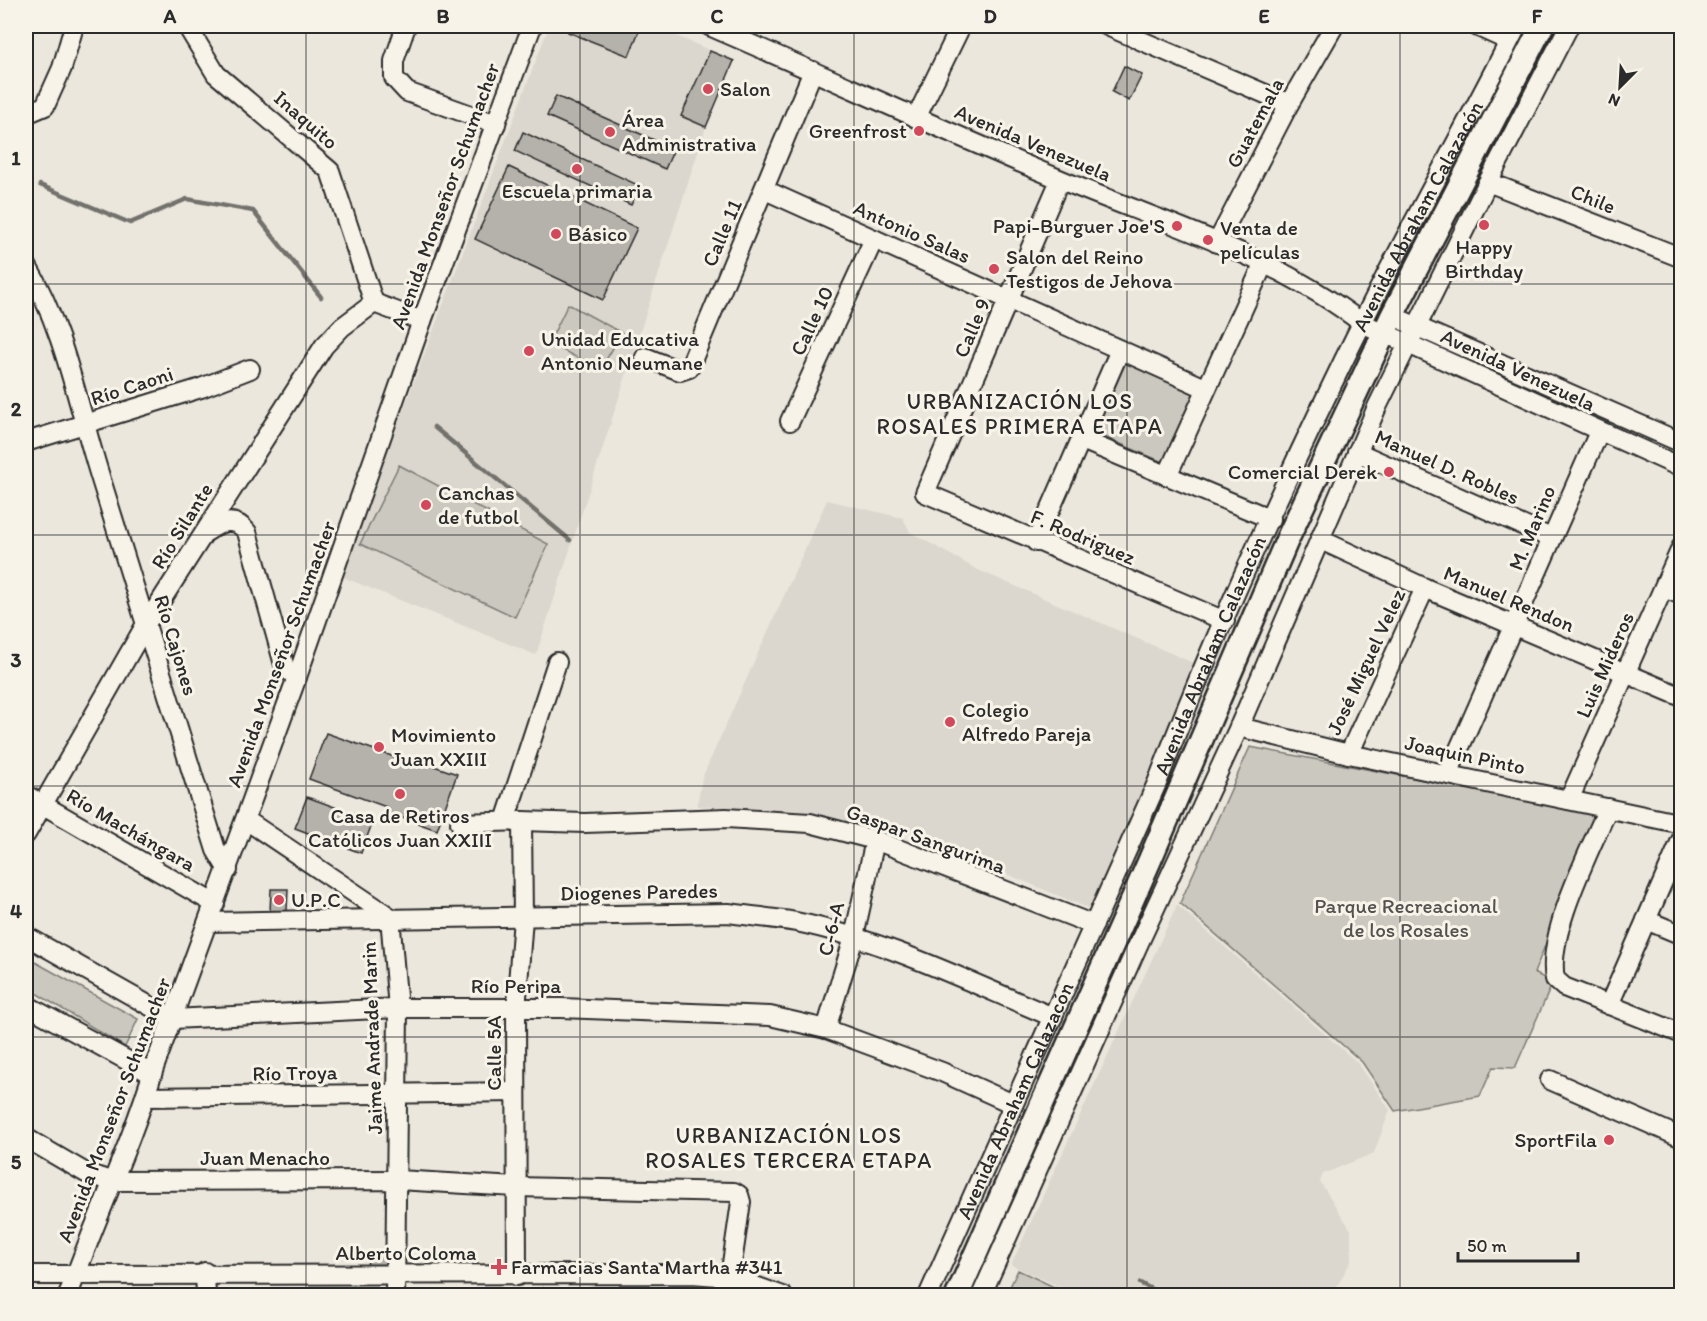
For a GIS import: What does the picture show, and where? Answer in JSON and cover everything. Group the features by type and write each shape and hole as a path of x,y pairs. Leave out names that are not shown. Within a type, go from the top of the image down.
{"main road":[{"name":"Avenida Abraham Calazacón","path":"957,1296 1149,862 1287,540 1388,325 1542,26"}],"street":[{"path":"26,114 45,106 62,68 74,26"},
{"name":"Inaquito","path":"186,26 216,74 330,171 374,303"},
{"path":"406,26 394,61 394,78 407,92 496,124"},
{"name":"Avenida Monseñor Schumacher","path":"68,1296 111,1181 147,1097 152,1074 246,820 422,321 532,26"},
{"name":"Avenida Venezuela","path":"708,26 1060,180 1217,243 1339,305 1388,325 1407,344 1682,468"},
{"path":"916,118 961,26"},
{"path":"1107,26 1289,104"},
{"name":"Guatemala","path":"1217,243 1289,104 1334,26"},
{"path":"1476,26 1513,33"},
{"path":"981,1296 1138,945 1239,727 1357,452 1415,326 1569,26"},
{"name":"Avenida Abraham Calazacón","path":"928,1296 1094,925 1271,519 1366,315 1513,33"},
{"name":"Calle 11","path":"645,357 680,371 689,368 813,70"},
{"name":"Calle 9","path":"925,493 1060,180"},
{"name":"Chile","path":"1488,182 1682,258"},
{"name":"Antonio Salas","path":"765,190 1205,388"},
{"name":"Calle 10","path":"790,421 874,239"},
{"name":"Río Cajones","path":"26,264 45,297 63,346 84,425 216,850 228,870"},
{"path":"1167,476 1205,388 1263,265"},
{"path":"374,303 422,321"},
{"name":"Río Silante","path":"26,834 146,624 208,531 228,493 324,346 342,327 374,303"},
{"name":"Avenida Venezuela","path":"1388,325 1415,326 1682,443"},
{"path":"1036,542 1120,350"},
{"name":"Río Caoni","path":"26,442 201,388 250,369"},
{"name":"M. Marino","path":"1448,774 1599,432"},
{"path":"1082,440 1271,519"},
{"name":"Manuel D. Robles","path":"1357,452 1551,538"},
{"name":"F. Rodriguez","path":"925,493 1225,621"},
{"path":"208,531 219,524 231,521 241,524 247,532 285,668 297,677"},
{"name":"Manuel Rendon","path":"1321,540 1425,588 1682,697"},
{"name":"Luis Mideros","path":"1569,800 1682,546"},
{"name":"José Miguel Velez","path":"1349,754 1425,588"},
{"path":"1664,588 1682,595"},
{"path":"460,823 514,821 557,662"},
{"name":"Joaquin Pinto","path":"1239,727 1349,754 1682,824"},
{"name":"Río Machángara","path":"26,795 215,904"},
{"path":"1608,808 1565,911 1553,971 1555,979 1564,987 1682,1034"},
{"name":"Gaspar Sangurima","path":"514,821 585,823 726,818 810,823 875,840 1094,925"},
{"name":"Jaime Andrade Marin","path":"246,820 390,917 398,1008 395,1296"},
{"name":"Calle 5A","path":"514,821 523,918 516,1010 517,1276"},
{"path":"1609,1005 1682,838"},
{"name":"C-6-A","path":"826,1029 854,937 875,840"},
{"name":"Diogenes Paredes","path":"208,922 363,921 390,917 523,918 728,913 796,922 854,937 930,965 1053,1017"},
{"path":"1646,920 1682,934"},
{"path":"26,936 173,1019"},
{"path":"26,1005 152,1074"},
{"name":"Río Peripa","path":"173,1019 398,1008 516,1010 561,1008 770,1016 826,1029 942,1072 1013,1104"},
{"path":"1550,1080 1682,1138"},
{"name":"Río Troya","path":"147,1097 516,1092"},
{"name":"Juan Menacho","path":"26,1138 86,1173 111,1181 398,1179 516,1187 734,1192 739,1195 741,1202 730,1277"},
{"path":"205,1272 206,1296"},
{"name":"Alberto Coloma","path":"26,1274 205,1272 517,1276 692,1274 730,1277 783,1296"}],"shaded area":[{"name":"Unidad Educativa Antonio Neumane","path":"549,26 654,26 734,61 706,127 536,655 340,576"},
{"name":"Colegio Alfredo Pareja","path":"827,500 903,518 910,532 976,569 1198,665 1090,909 899,829 767,809 697,806 702,778"},
{"path":"1177,905 1358,1063 1390,1110 1374,1153 1323,1174 1320,1182 1351,1230 1351,1261 1332,1295 1078,1295 1011,1265"}],"green space":[{"path":"568,304 622,333 600,370 549,343"},
{"path":"1123,362 1195,394 1165,463 1093,432"},
{"name":"Canchas de futbol","path":"399,465 548,544 515,617 360,544"},
{"name":"Parque Recreacional de los Rosales","path":"1250,747 1598,813 1534,973 1553,982 1515,1068 1493,1067 1480,1096 1395,1111 1362,1062 1180,903"},
{"path":"26,957 138,1019 125,1047 26,987"},
{"path":"1018,1270 1071,1295 1006,1295"}],"building":[{"path":"570,26 641,26 629,56 568,32"},
{"name":"Salon","path":"710,51 734,61 706,127 681,116"},
{"path":"1124,66 1142,75 1129,101 1112,92"},
{"name":"Área Administrativa","path":"556,96 674,149 665,169 547,116"},
{"name":"Escuela primaria","path":"523,132 640,186 631,205 515,151"},
{"name":"Básico","path":"509,167 637,228 603,300 475,239"},
{"name":"Casa de Retiros Católicos Juan XXIII","path":"326,733 406,761 408,757 457,774 437,830 388,813 389,808 309,779"},
{"path":"307,797 373,821 361,853 295,828"},
{"name":"U.P.C","path":"271,889 288,889 287,911 270,911"},
{"path":"368,1253 392,1254 391,1272 367,1272"}],"waterway":[{"path":"40,185 130,223 187,199 253,211 321,297"},
{"path":"434,427 570,540"},
{"path":"1140,1283 1164,1296"}],"place":[{"name":"Salon","path":"708,89"},
{"name":"Greenfrost","path":"919,131"},
{"name":"Área Administrativa","path":"610,132"},
{"name":"Escuela primaria","path":"577,169"},
{"name":"Happy Birthday","path":"1484,225"},
{"name":"Papi-Burguer Joe'S","path":"1177,226"},
{"name":"Básico","path":"556,234"},
{"name":"Venta de películas","path":"1208,240"},
{"name":"Salon del Reino Testigos de Jehova","path":"994,269"},
{"name":"Unidad Educativa Antonio Neumane","path":"529,351"},
{"name":"Comercial Derek","path":"1389,472"},
{"name":"Canchas de futbol","path":"426,505"},
{"name":"Colegio Alfredo Pareja","path":"950,722"},
{"name":"Movimiento Juan XXIII","path":"379,747"},
{"name":"Casa de Retiros Católicos Juan XXIII","path":"400,794"},
{"name":"U.P.C","path":"279,900"},
{"name":"SportFila","path":"1609,1140"},
{"name":"Farmacias Santa Martha #341","path":"499,1267"}],"district":[{"name":"URBANIZACIÓN LOS ROSALES PRIMERA ETAPA","path":"1020,414"},
{"name":"URBANIZACIÓN LOS ROSALES TERCERA ETAPA","path":"789,1148"}]}
